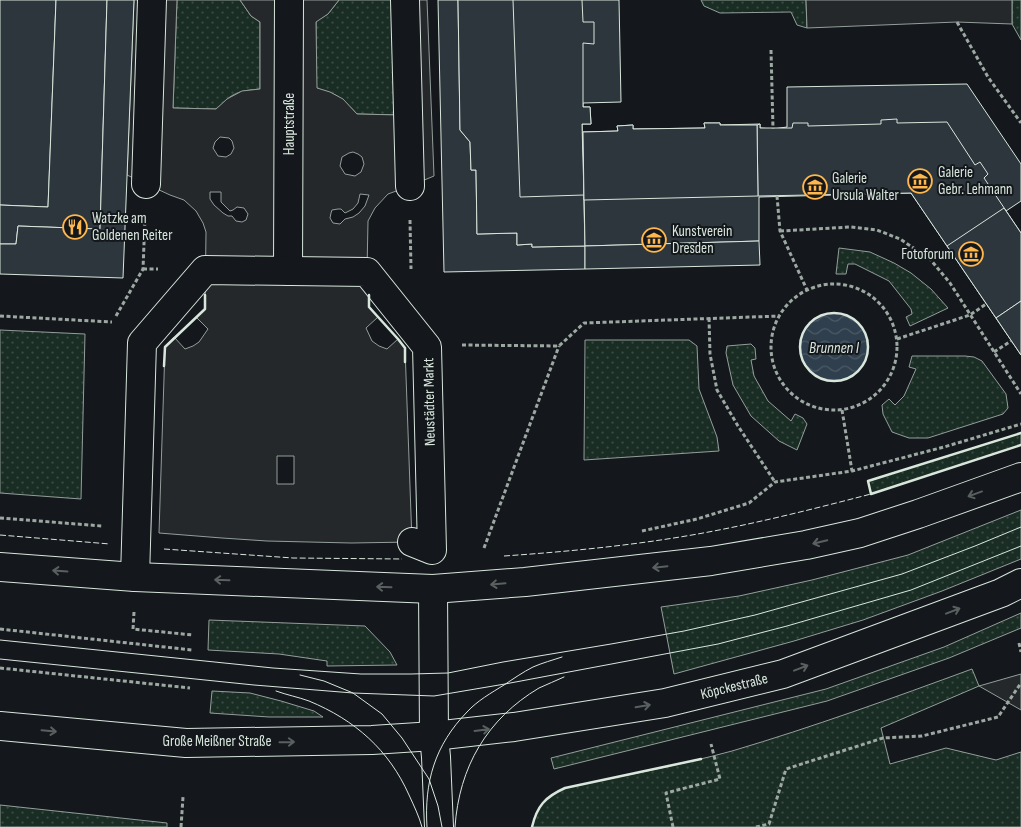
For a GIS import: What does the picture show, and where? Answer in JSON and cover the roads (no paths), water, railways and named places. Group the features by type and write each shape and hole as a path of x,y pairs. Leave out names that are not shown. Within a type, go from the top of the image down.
{"main road":[{"path":"146,184 152,0"},
{"name":"Hauptstraße","path":"288,260 289,0"},
{"path":"406,0 410,186"},
{"name":"Neustädter Markt","path":"135,576 148,534 142,343 205,270 288,260 367,272 427,347 422,546"},
{"path":"0,567 135,576 433,589 525,582 711,561 806,545 868,530 1021,477"},
{"name":"Köpckestraße","path":"434,736 514,727 665,703 783,674 1021,583"},
{"path":"433,589 434,736 439,827"},
{"name":"Große Meißner Straße","path":"0,726 186,743 372,740 434,736"}],"water":[{"name":"Brunnen I","path":"834,313 847,316 858,323 865,334 868,347 865,360 858,371 847,378 834,381 821,378 810,371 803,360 800,347 803,334 810,323 821,316"}],"tram line":[{"path":"0,640 273,668 361,674 448,673 684,631 755,615 902,574 1021,527"},
{"path":"0,659 254,685 353,693 434,696 718,644 911,590 1021,546"},
{"path":"427,827 427,795 434,765 439,751 456,725 484,697 533,667 562,657"},
{"path":"300,675 324,681 353,693 382,714 402,738 429,779 438,806 442,827"},
{"path":"455,827 463,784 470,765 479,747 491,730 504,714 521,700 539,688 564,677"},
{"path":"276,691 309,701 326,709 356,727 369,738 381,750 401,779 422,827"}],"place":[{"name":"Galerie Gebr. Lehmann","path":"920,181"},
{"name":"Galerie Ursula Walter","path":"815,187"},
{"name":"Watzke am Goldenen Reiter","path":"75,227"},
{"name":"Kunstverein Dresden","path":"654,240"},
{"name":"Fotoforum","path":"971,254"}]}
